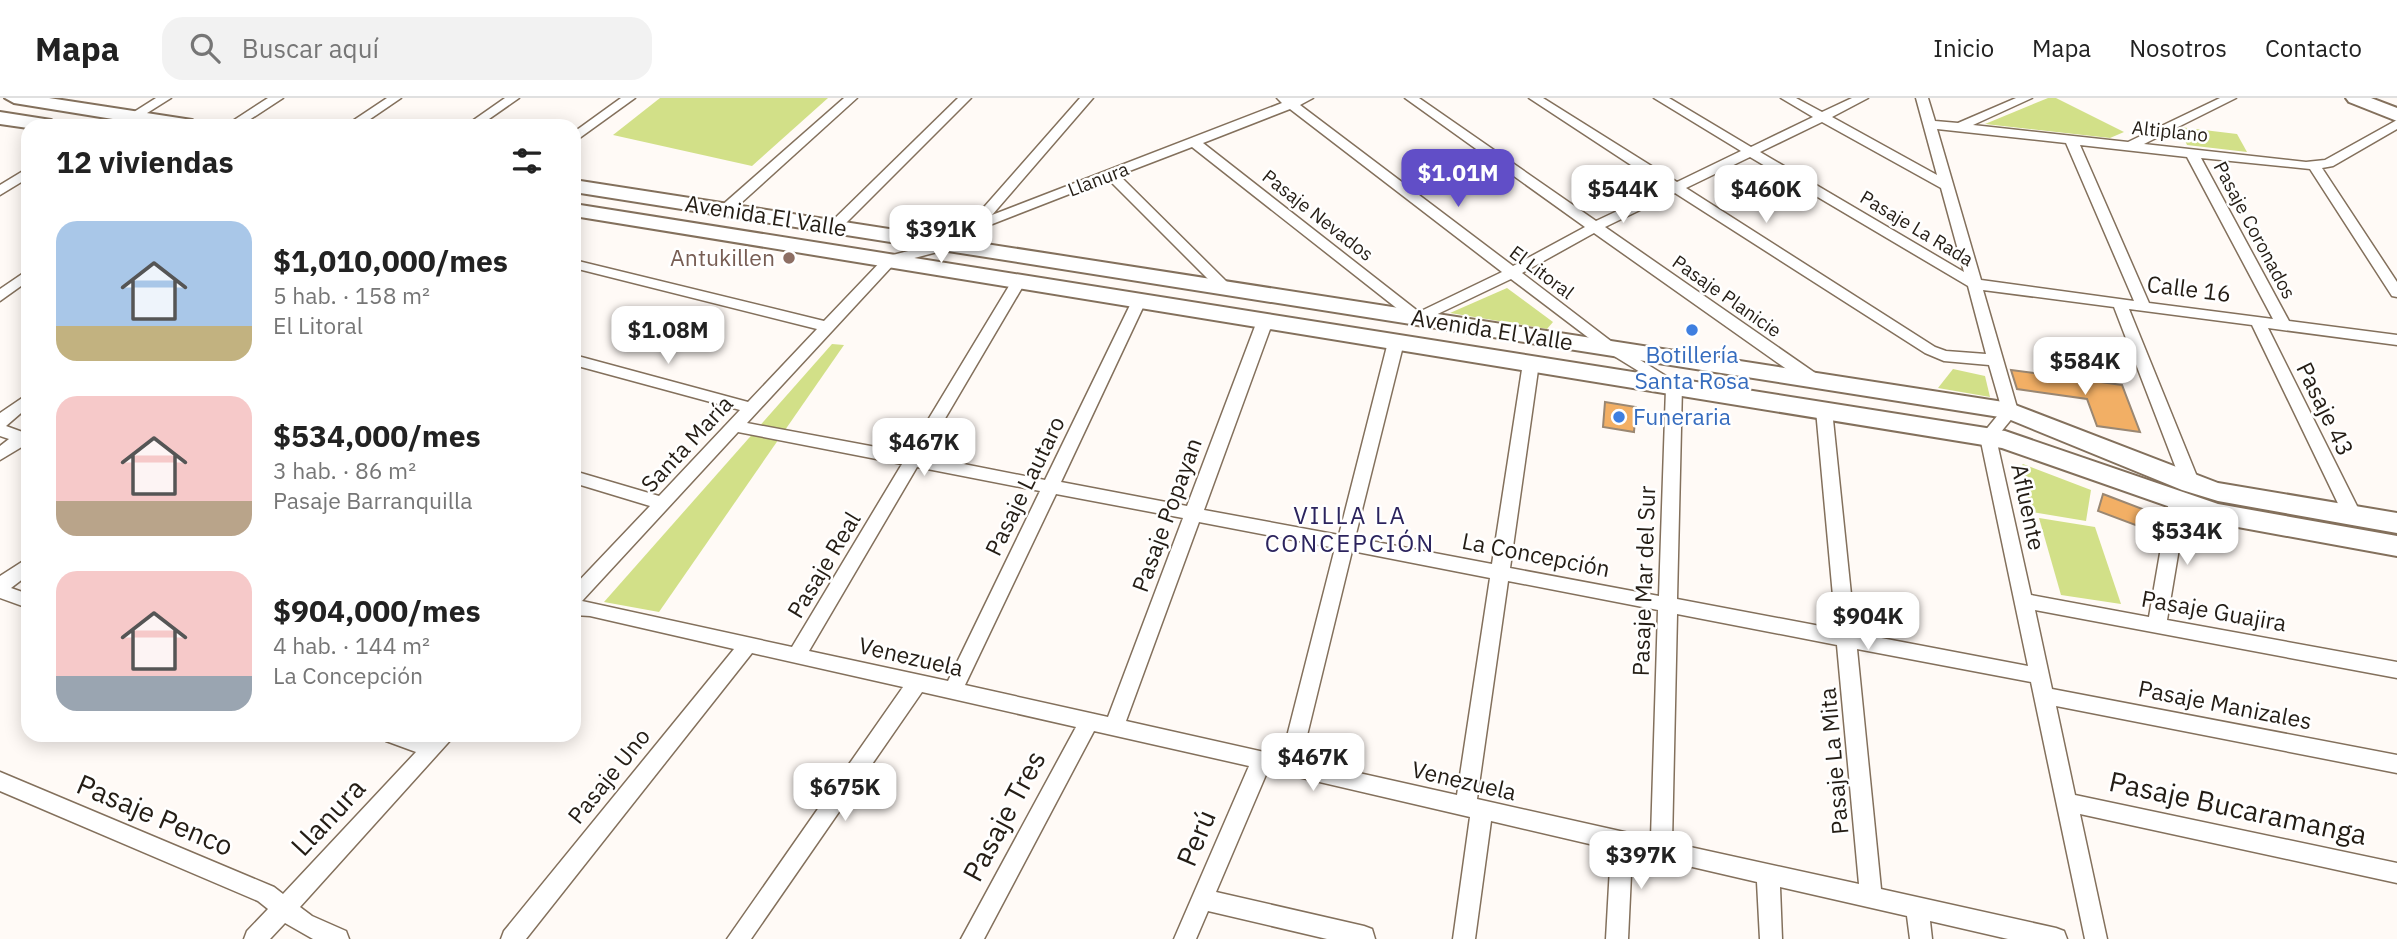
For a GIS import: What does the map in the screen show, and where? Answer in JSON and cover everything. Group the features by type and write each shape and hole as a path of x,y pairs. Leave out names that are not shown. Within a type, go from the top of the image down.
{"street":[{"path":"14,98 47,100 145,119"},
{"path":"132,117 165,98"},
{"path":"242,119 277,98"},
{"path":"362,119 395,98"},
{"path":"482,119 513,98"},
{"path":"581,133 629,98"},
{"path":"725,209 851,98"},
{"path":"834,227 965,98"},
{"path":"972,227 1087,98"},
{"name":"Llanura","path":"890,260 948,244 972,227 1194,142 1287,101 1307,98"},
{"name":"Pasaje Planicie","path":"1410,98 1815,380"},
{"path":"1535,98 1930,350 1944,356 1995,360"},
{"name":"Pasaje La Rada","path":"1660,98 1974,284"},
{"path":"1787,98 1947,186"},
{"path":"1289,767 1345,543 1405,343 1419,318 1512,273 1595,227 1862,98"},
{"path":"1922,98 2010,411 1988,437"},
{"path":"1959,127 2026,98"},
{"path":"2130,146 2230,98"},
{"path":"2355,98 2397,116"},
{"name":"El Litoral","path":"1287,101 1611,348"},
{"path":"0,118 21,121"},
{"name":"Altiplano","path":"1929,124 2314,166 2328,163 2397,124"},
{"path":"2071,139 2144,307"},
{"name":"Pasaje Nevados","path":"1194,142 1419,318"},
{"name":"Pasaje Coronados","path":"2192,153 2284,325"},
{"path":"2314,166 2397,293"},
{"path":"1110,174 1225,288"},
{"path":"0,191 21,177"},
{"name":"Avenida El Valle","path":"581,187 2010,411 2242,519 2395,544"},
{"name":"Avenida El Valle","path":"581,211 1988,437 2184,493 2218,492 2353,516 2395,544"},
{"name":"Santa María","path":"581,590 890,260"},
{"path":"581,266 827,327"},
{"path":"0,296 21,280"},
{"name":"Pasaje Real","path":"796,656 1019,281"},
{"name":"Calle 16","path":"1974,284 2397,340"},
{"name":"Pasaje Lautaro","path":"953,691 1139,301"},
{"path":"2120,303 2184,493 2157,625"},
{"name":"Pasaje Popayan","path":"1114,727 1265,321"},
{"name":"Pasaje 43","path":"2257,321 2353,516"},
{"path":"1611,348 1674,386"},
{"path":"581,362 751,408"},
{"path":"1464,939 1474,808 1500,573 1531,363"},
{"name":"Pasaje Mar del Sur","path":"1661,850 1674,386"},
{"path":"0,422 21,405"},
{"name":"Pasaje La Mita","path":"1825,410 1871,898"},
{"name":"La Concepción","path":"734,426 1846,639 2041,685"},
{"path":"0,430 21,437"},
{"name":"Afluente","path":"1988,437 2096,939"},
{"path":"0,454 21,442"},
{"path":"581,479 662,503"},
{"path":"21,571 0,589 21,598"},
{"name":"Pasaje Guajira","path":"2023,601 2397,670"},
{"name":"Venezuela","path":"581,608 2056,939"},
{"name":"Pasaje Uno","path":"512,939 748,645"},
{"path":"738,939 916,683"},
{"name":"Pasaje Manizales","path":"2041,685 2397,764"},
{"name":"Pasaje Tres","path":"972,939 1089,722"},
{"name":"Llanura","path":"255,939 439,742"},
{"name":"Perú","path":"1185,939 1262,760"},
{"name":"Pasaje Penco","path":"0,781 266,894 304,924 338,939"},
{"name":"Pasaje Bucaramanga","path":"2066,802 2397,873"},
{"path":"1617,939 1622,842"},
{"path":"1769,875 1771,939"},
{"path":"1202,898 1364,937"},
{"path":"1917,908 1921,939"}],"green space":[{"path":"660,98 828,98 752,166 613,135"},
{"path":"2048,98 2056,98 2124,132 2110,138 1985,124"},
{"path":"2179,127 2237,134 2247,152 2187,145"},
{"path":"1507,288 1553,322 1547,329 1450,313"},
{"path":"832,344 844,345 659,612 604,602"},
{"path":"1953,369 1985,376 1990,397 1938,388"},
{"path":"2023,464 2091,490 2086,521 2032,512 2019,468"},
{"path":"2039,518 2095,527 2121,604 2061,595"}],"building":[{"path":"2011,370 2122,385 2140,432 2097,426 2087,399 2017,389"},
{"name":"Funeraria","path":"1605,402 1636,407 1634,432 1603,427"},
{"path":"2103,494 2158,515 2154,532 2098,511"}],"place":[{"name":"Antukillen","path":"789,258"},
{"name":"Botillería Santa Rosa","path":"1692,330"},
{"name":"Funeraria","path":"1619,417"}],"district":[{"name":"VILLA LA CONCEPCIÓN","path":"1350,530"}]}
